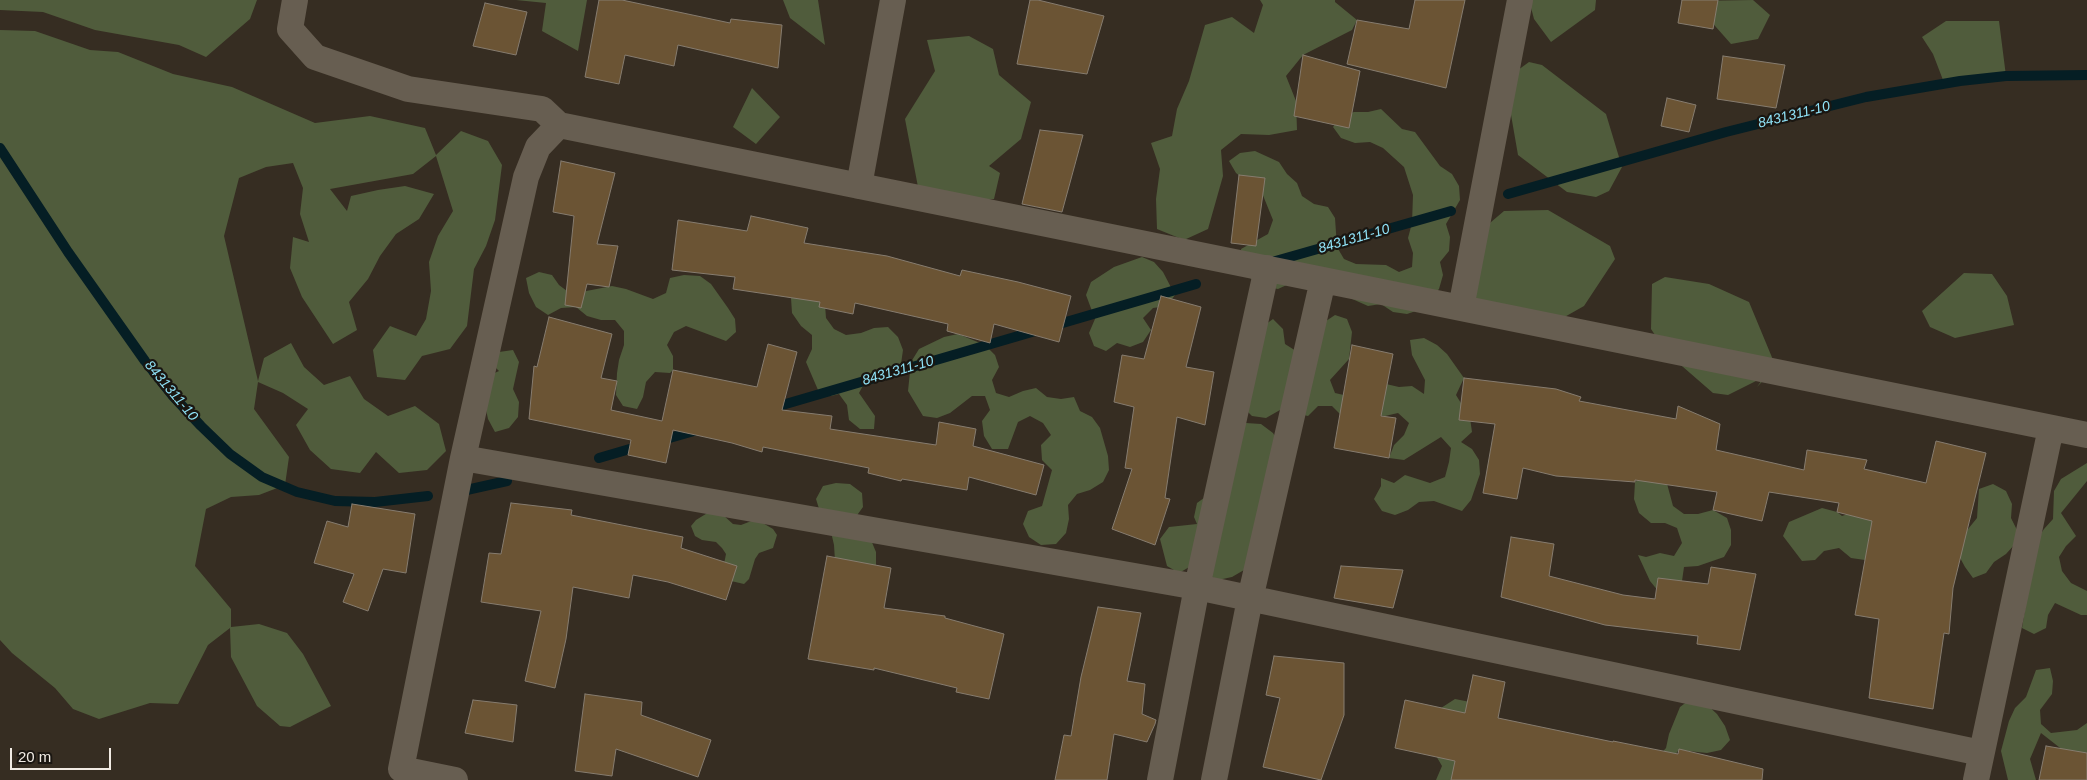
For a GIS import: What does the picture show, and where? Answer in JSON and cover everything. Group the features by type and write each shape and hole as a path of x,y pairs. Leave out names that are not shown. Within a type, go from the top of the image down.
{"street":[{"path":"295,0 290,29 315,57 408,89 542,109 559,125 2087,435"},
{"path":"859,186 893,0"},
{"path":"1461,308 1520,0"},
{"path":"455,780 401,769 464,458 526,177 538,147 559,125"},
{"path":"1160,780 1197,586 1267,268"},
{"path":"1214,780 1250,599 1323,280"},
{"path":"1976,780 2051,428"},
{"path":"464,458 1197,586 1250,599 1981,753"}],"green space":[{"path":"0,0 257,0 250,19 206,57 179,45 95,30 43,12 0,10"},
{"path":"516,0 587,0 578,51 542,31 546,3"},
{"path":"783,0 818,0 825,45 790,18"},
{"path":"1260,0 1335,0 1357,20 1352,30 1303,55 1286,76 1296,101 1297,130 1269,135 1241,134 1221,150 1223,176 1208,229 1184,240 1157,229 1156,199 1160,169 1151,143 1172,136 1177,109 1189,81 1205,25 1232,17 1254,33 1263,5"},
{"path":"1529,0 1596,0 1595,10 1551,42 1534,19"},
{"path":"1753,0 1770,15 1758,39 1731,44 1693,1"},
{"path":"1946,21 1999,21 2006,76 1960,81 1943,80 1933,54 1922,37"},
{"path":"0,30 35,31 90,50 118,52 173,74 232,87 315,123 370,116 425,128 436,155 461,131 488,141 502,165 495,220 486,246 474,269 467,326 450,349 422,356 405,380 377,377 373,350 390,326 416,336 426,319 431,291 429,262 438,236 453,211 436,156 413,174 330,189 347,211 351,196 378,190 405,186 434,194 419,219 396,234 380,256 368,279 349,302 357,330 333,344 302,297 290,268 293,237 309,242 300,214 303,188 293,163 266,167 239,178 224,236 258,381 264,358 291,343 304,367 324,385 350,376 364,399 388,416 415,406 439,424 446,451 427,470 399,473 376,452 360,473 331,469 310,450 296,425 308,409 283,393 258,382 254,409 289,457 285,485 259,495 231,497 206,509 195,566 231,609 231,627 259,624 287,633 303,654 331,706 290,727 280,726 257,706 231,657 230,628 208,645 178,704 150,703 99,719 73,709 55,688 12,653 0,640"},
{"path":"969,36 993,49 999,75 1031,102 1021,139 989,166 1000,173 994,199 939,202 918,187 905,119 935,71 927,40"},
{"path":"1529,62 1542,65 1606,114 1622,167 1609,191 1596,197 1567,192 1518,155 1510,109 1518,70"},
{"path":"752,88 780,117 756,144 733,127"},
{"path":"1381,109 1402,129 1415,132 1440,166 1452,174 1459,186 1460,200 1446,224 1450,237 1449,251 1440,262 1443,275 1439,289 1419,310 1407,314 1393,312 1381,304 1368,306 1341,294 1291,283 1278,289 1262,286 1251,279 1243,265 1241,249 1268,234 1273,220 1262,193 1236,173 1229,161 1240,153 1255,151 1279,162 1287,174 1297,183 1302,196 1314,204 1328,207 1335,218 1337,247 1344,259 1356,264 1386,265 1399,272 1412,267 1413,253 1408,238 1412,223 1413,195 1404,167 1383,148 1370,142 1355,143 1341,138 1333,127 1341,116 1354,112 1368,112"},
{"path":"1548,210 1610,246 1615,259 1584,306 1561,319 1478,305 1463,281 1471,239 1504,211"},
{"path":"1142,257 1154,262 1163,272 1175,295 1167,306 1153,308 1143,318 1151,330 1143,342 1130,347 1117,343 1106,351 1094,346 1089,333 1095,319 1086,295 1091,282 1114,267"},
{"path":"539,272 552,275 559,285 571,294 612,286 653,299 666,293 670,278 684,275 700,276 711,284 728,308 735,319 736,332 726,341 686,326 674,332 667,345 673,356 673,370 670,373 655,372 646,382 643,397 637,409 623,406 616,395 619,360 624,345 624,331 615,320 601,320 587,316 576,307 561,308 548,315 536,307 529,293 526,278"},
{"path":"1964,273 1992,274 2007,296 2014,325 1955,338 1930,327 1922,311"},
{"path":"1665,277 1709,284 1749,302 1776,367 1757,387 1764,377 1728,395 1713,393 1667,353 1651,329 1652,284"},
{"path":"803,293 816,293 825,305 826,318 834,329 846,335 861,333 874,328 888,327 898,337 903,350 901,364 892,374 865,382 859,393 875,416 874,429 860,429 849,420 847,405 839,394 831,396 818,390 806,362 812,349 812,335 801,326 792,313 791,298"},
{"path":"1335,315 1347,319 1352,332 1349,359 1330,380 1335,393 1348,396 1386,384 1399,387 1412,386 1424,394 1425,380 1412,355 1410,340 1424,338 1437,345 1447,354 1464,378 1456,395 1470,418 1472,432 1461,442 1472,449 1479,460 1480,474 1471,500 1462,511 1434,501 1419,502 1408,510 1395,515 1382,511 1374,499 1381,486 1381,478 1394,483 1405,475 1430,483 1445,477 1451,448 1441,437 1404,460 1389,458 1394,445 1404,435 1409,423 1398,413 1385,416 1371,414 1342,416 1332,406 1318,406 1308,416 1280,410 1266,418 1252,416 1242,406 1262,327 1273,319 1283,329 1285,344 1296,351 1323,323"},
{"path":"958,334 985,345 995,355 999,367 992,380 996,393 1009,397 1036,388 1047,397 1061,399 1074,397 1080,411 1092,417 1100,428 1108,456 1109,470 1103,482 1090,490 1077,494 1068,505 1069,519 1066,533 1056,544 1041,545 1029,537 1023,524 1028,511 1042,506 1052,470 1042,460 1041,445 1051,435 1043,423 1030,416 1018,422 1008,449 992,449 984,436 982,421 990,410 985,396 972,396 950,413 937,418 923,416 908,391 911,362 919,349 944,337"},
{"path":"513,350 519,362 513,389 519,402 518,417 509,428 495,432 488,419 485,405 486,377 499,371 495,367 499,352"},
{"path":"1246,423 1261,424 1273,433 1280,445 1244,570 1232,577 1218,580 1191,566 1179,573 1167,566 1160,539 1169,527 1197,524 1194,517 1197,503 1208,495 1233,430"},
{"path":"2087,463 2087,481 2061,513 2076,536 2059,557 2062,571 2071,583 2087,591 2087,615 2081,615 2055,603 2048,615 2046,628 2034,634 2022,628 2036,541 2053,519 2054,491 2061,479"},
{"path":"1640,479 1666,480 1673,506 1684,514 1698,514 1713,510 1727,518 1731,530 1731,545 1724,557 1698,566 1684,567 1682,581 1673,589 1659,592 1650,581 1638,555 1646,557 1660,553 1674,556 1682,543 1677,528 1665,523 1651,523 1639,513 1634,499 1635,482"},
{"path":"836,483 850,484 862,493 863,507 855,518 871,540 876,552 876,565 863,572 835,561 834,545 829,523 820,512 816,499 823,486"},
{"path":"1993,484 2006,491 2012,504 2011,518 2017,530 2015,544 2006,554 1994,562 1986,573 1973,578 1958,554 1960,539 1977,518 1979,489"},
{"path":"1822,508 1837,512 1842,516 1856,511 1877,522 1877,570 1865,560 1851,558 1839,548 1824,551 1815,560 1802,561 1783,536 1789,522"},
{"path":"709,512 723,515 733,524 741,525 754,520 761,522 773,529 777,535 773,548 759,553 755,559 749,579 744,584 731,581 723,569 726,554 716,542 702,540 695,536 691,526 696,520"},
{"path":"2050,668 2053,681 2052,694 2040,710 2041,724 2051,733 2077,730 2087,723 2087,756 2064,751 2041,733 2030,759 2036,780 2008,780 2001,751 2009,721 2015,708 2026,697 2036,670"},
{"path":"1692,698 1705,703 1717,714 1725,726 1730,740 1721,750 1707,753 1679,750 1672,758 1657,758 1666,748 1669,734 1680,707"},
{"path":"1455,699 1470,702 1463,780 1436,780 1442,766 1435,754 1441,708"}],"building":[{"path":"599,0 622,0 730,23 731,19 782,25 778,68 678,45 674,66 625,55 619,84 585,77"},
{"path":"1030,0 1038,0 1104,16 1087,74 1017,64"},
{"path":"1415,0 1465,0 1446,88 1347,64 1357,20 1409,29"},
{"path":"1682,0 1718,0 1713,29 1678,23"},
{"path":"485,3 527,12 516,55 473,46"},
{"path":"1303,55 1360,71 1349,128 1294,116"},
{"path":"1723,56 1785,65 1776,108 1717,99"},
{"path":"1667,98 1696,105 1689,132 1661,126"},
{"path":"1040,130 1083,135 1062,212 1022,204"},
{"path":"561,161 615,173 597,244 618,246 609,287 587,284 581,308 565,305 574,216 553,212"},
{"path":"1239,175 1265,178 1256,246 1231,243"},
{"path":"751,216 808,228 804,243 887,256 960,276 962,270 1071,296 1059,342 994,324 990,343 947,331 948,324 855,303 853,314 819,307 820,302 733,289 735,277 672,270 678,220 747,231"},
{"path":"1161,296 1201,307 1186,367 1214,372 1205,425 1177,417 1165,498 1170,499 1155,545 1112,529 1132,469 1125,468 1134,407 1114,402 1122,355 1144,359"},
{"path":"549,317 612,334 601,378 617,381 611,410 662,421 673,370 757,387 768,344 797,352 782,410 832,416 830,429 936,445 939,422 976,429 973,446 1044,465 1036,495 969,477 967,490 902,479 901,481 868,473 869,468 763,447 762,452 732,443 673,430 666,463 628,455 631,440 529,419 534,366 537,367"},
{"path":"1352,345 1393,354 1381,416 1396,418 1389,458 1334,448"},
{"path":"1464,378 1556,389 1581,397 1579,401 1676,419 1678,406 1720,424 1716,450 1804,470 1807,450 1867,460 1864,469 1926,483 1936,441 1986,453 1953,588 1949,634 1944,633 1933,709 1869,698 1879,619 1855,615 1872,521 1837,512 1839,503 1769,492 1762,521 1713,510 1717,492 1635,480 1635,482 1556,476 1523,468 1517,499 1483,493 1495,424 1459,420"},
{"path":"511,503 572,510 571,515 683,537 681,548 737,566 726,600 668,582 633,575 629,598 573,587 566,639 555,688 525,681 541,611 481,602 489,553 501,554"},
{"path":"352,504 415,514 406,573 383,569 368,611 343,602 354,574 314,563 327,521 348,527"},
{"path":"1511,537 1554,544 1549,576 1623,595 1655,599 1658,578 1708,584 1711,567 1756,574 1740,650 1697,644 1698,636 1605,625 1501,597"},
{"path":"827,556 891,568 884,608 945,616 945,618 1004,634 989,699 956,692 957,688 874,668 874,670 808,659"},
{"path":"1341,566 1403,570 1393,608 1334,598"},
{"path":"1098,607 1141,613 1127,681 1145,684 1142,714 1156,720 1147,742 1114,734 1107,780 1055,780 1064,735 1071,736 1081,677"},
{"path":"1274,656 1344,663 1344,715 1321,780 1263,767 1280,698 1266,695"},
{"path":"1473,675 1505,682 1498,718 1678,754 1679,749 1763,769 1762,780 1451,780 1455,761 1395,748 1405,700 1465,713"},
{"path":"585,694 642,702 641,715 711,740 698,777 616,749 612,776 575,771"},
{"path":"473,700 517,705 513,742 465,733"},
{"path":"2046,746 2087,753 2087,780 2039,780"}],"waterway":[{"name":"8431311-10","path":"1508,194 1726,132 1866,97 1960,81 2006,76 2087,75"},
{"name":"8431311-10","path":"0,148 68,252 145,361 172,395 230,454 262,477 297,492 335,501 375,502 428,496"},
{"name":"8431311-10","path":"1272,262 1451,211"},
{"name":"8431311-10","path":"772,408 1196,284"},
{"name":"8431311-10","path":"659,441 701,429"},
{"name":"8431311-10","path":"599,458 640,446"},
{"name":"8431311-10","path":"462,491 507,481"}]}
